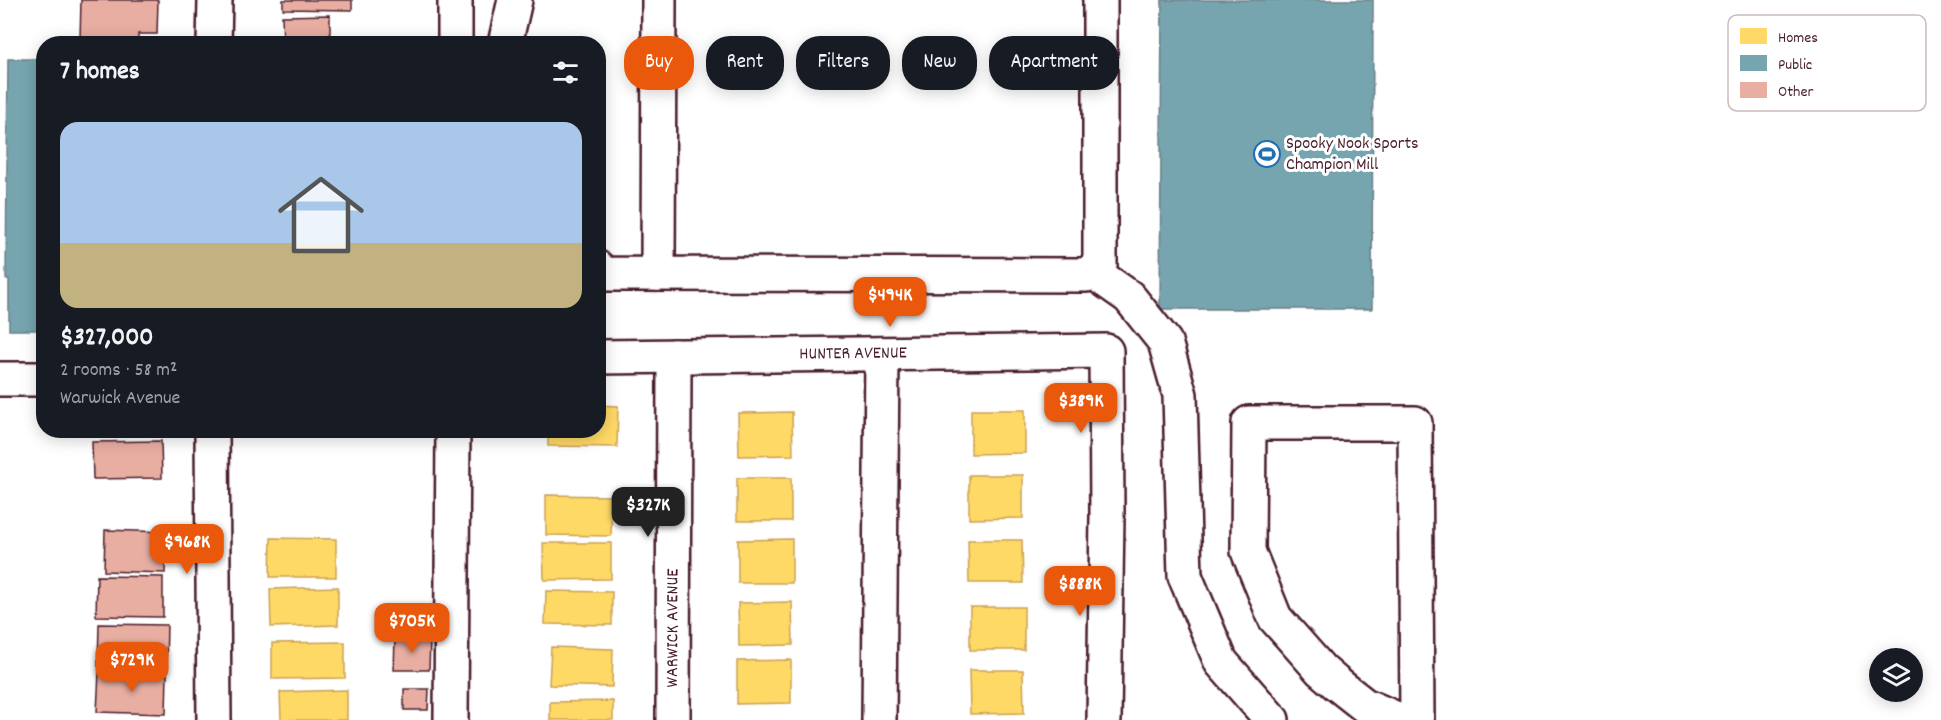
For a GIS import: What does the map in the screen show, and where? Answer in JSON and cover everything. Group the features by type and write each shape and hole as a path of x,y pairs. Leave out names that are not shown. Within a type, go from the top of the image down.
{"street":[{"path":"214,36 215,0"},
{"path":"455,0 455,36"},
{"path":"497,0 497,36"},
{"path":"507,36 515,0"},
{"path":"658,274 659,0"},
{"path":"606,274 1086,275 1100,265 1100,0"},
{"path":"1092,271 1129,297 1165,342 1180,395 1185,576 1221,662 1272,720"},
{"name":"HUNTER AVENUE","path":"606,357 1106,351 1107,516 1104,720"},
{"path":"879,720 882,354"},
{"name":"WARWICK AVENUE","path":"673,720 674,356"},
{"path":"0,379 36,380"},
{"path":"1400,720 1364,705 1336,683 1321,670 1275,618 1248,551 1249,423 1415,423 1417,720"},
{"path":"212,438 214,720"},
{"path":"451,720 453,438"}],"building: Homes":[{"path":"606,405 618,406 617,447 548,446 548,438 606,438"},
{"path":"971,410 1025,410 1025,453 971,454"},
{"path":"792,412 793,455 739,456 738,413"},
{"path":"969,475 1023,475 1023,518 969,519"},
{"path":"737,478 791,478 791,521 737,521"},
{"path":"546,495 612,496 611,536 546,535"},
{"path":"271,538 336,539 336,577 270,577"},
{"path":"792,539 792,583 738,583 738,540"},
{"path":"968,540 1022,540 1023,583 969,583"},
{"path":"543,543 611,543 611,579 544,580"},
{"path":"338,587 338,625 271,627 270,589"},
{"path":"546,591 612,592 612,625 545,624"},
{"path":"792,602 793,645 739,646 738,603"},
{"path":"970,607 1024,607 1024,650 970,650"},
{"path":"345,642 345,678 272,679 272,643"},
{"path":"551,647 613,649 612,687 549,685"},
{"path":"791,660 791,703 737,704 737,661"},
{"path":"969,670 1023,670 1024,713 970,714"},
{"path":"347,690 347,720 281,720 280,692"},
{"path":"613,701 613,720 550,720 550,702"}],"building: Public":[{"name":"Spooky Nook Sports Champion Mill","path":"1162,0 1373,0 1372,309 1160,309"},
{"path":"8,59 36,59 36,330 9,330 9,279 6,279"}],"building: Other":[{"path":"81,0 158,0 157,34 80,36"},
{"path":"283,0 352,0 352,10 283,9"},
{"path":"330,15 330,36 283,36 282,16"},
{"path":"161,441 162,478 93,479 92,442"},
{"path":"105,530 166,532 165,573 104,571"},
{"path":"97,576 163,577 163,617 96,616"},
{"path":"99,624 167,625 166,668 98,666"},
{"path":"395,638 430,639 429,670 394,670"},
{"path":"99,672 167,674 166,714 97,712"},
{"path":"404,689 429,689 428,710 404,710"}],"place":[{"name":"Spooky Nook Sports Champion Mill","path":"1267,154"}]}
